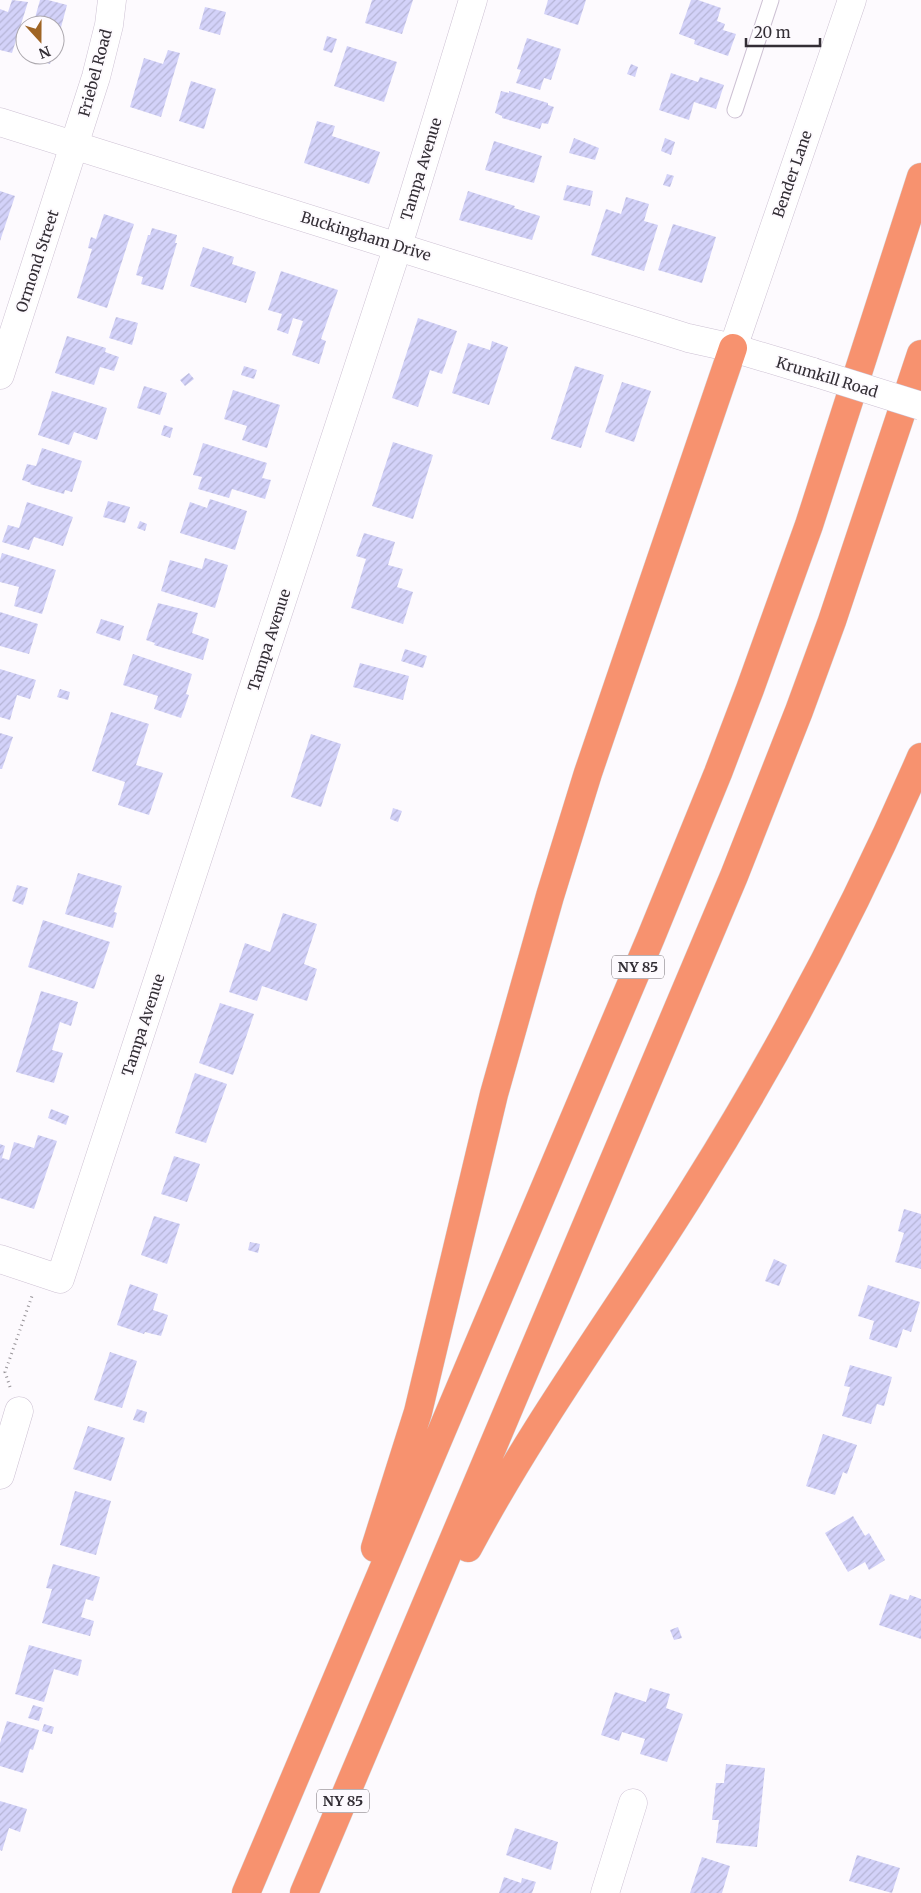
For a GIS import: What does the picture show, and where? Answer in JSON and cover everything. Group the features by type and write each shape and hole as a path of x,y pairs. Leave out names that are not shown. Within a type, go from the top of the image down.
{"highway":[{"name":"NY 85","path":"246,1893 636,972 718,773 809,525 921,178"},
{"path":"311,1739 418,1412 494,1094 559,868 591,763 732,348"},
{"name":"NY 85","path":"304,1893 664,1045 758,815 835,613 921,354"},
{"path":"382,1708 496,1494 554,1401 694,1189 778,1049 822,970 862,889 921,757"}],"street":[{"name":"Friebel Road","path":"74,146 96,77 112,0"},
{"name":"Tampa Avenue","path":"50,1275 398,246 473,0"},
{"name":"Bender Lane","path":"732,348 852,0"},
{"name":"Buckingham Drive","path":"0,122 688,338 732,348"},
{"name":"Ormond Street","path":"0,375 74,146"},
{"name":"Krumkill Road","path":"732,348 921,406"},
{"path":"0,1259 50,1275"},
{"path":"0,1475 19,1411"},
{"path":"605,1893 632,1803"}],"lane":[{"path":"734,110 771,0"}],"path":[{"path":"19,1411 5,1372 50,1275"}],"building":[{"path":"12,0 28,2 24,15 15,15 15,43 12,53 0,50 0,9 8,12"},
{"path":"40,0 67,5 64,15 36,15"},
{"path":"372,0 413,0 402,34 365,23"},
{"path":"548,0 586,0 578,25 544,14"},
{"path":"691,0 698,0 721,8 717,21 725,24 723,30 736,34 728,56 694,44 695,40 679,34"},
{"path":"205,7 226,12 220,35 199,29"},
{"path":"327,36 337,39 332,53 323,50"},
{"path":"527,38 561,49 551,80 544,78 540,90 516,83 521,70 517,69"},
{"path":"347,46 397,62 384,102 334,86"},
{"path":"168,50 180,53 161,117 130,107 144,58 163,64"},
{"path":"631,64 638,67 635,77 627,74"},
{"path":"671,73 698,82 700,77 724,85 716,109 694,102 689,120 659,110"},
{"path":"191,81 216,89 204,129 179,121"},
{"path":"501,91 509,93 509,91 548,103 548,105 554,107 548,124 542,123 540,129 502,118 502,116 495,113"},
{"path":"317,121 335,126 332,136 380,152 369,184 304,163"},
{"path":"574,138 599,148 595,160 569,153"},
{"path":"665,138 675,142 671,155 661,151"},
{"path":"494,141 542,156 534,183 485,170"},
{"path":"667,174 674,176 670,187 663,185"},
{"path":"567,185 593,191 590,206 563,200"},
{"path":"0,191 15,196 0,241"},
{"path":"468,191 540,216 532,240 459,220"},
{"path":"626,197 649,204 644,221 658,225 644,271 591,255 606,209 621,214"},
{"path":"104,214 134,224 107,308 77,298 92,249 88,248 91,237 96,239"},
{"path":"673,224 716,237 702,283 658,270"},
{"path":"152,228 177,235 175,243 177,243 163,290 141,284 143,277 136,275 148,235 150,235"},
{"path":"203,247 234,257 232,264 256,272 246,303 190,286"},
{"path":"281,271 338,290 321,339 326,341 319,364 292,355 303,321 293,318 288,334 277,330 282,314 268,310"},
{"path":"116,317 138,323 132,345 109,338"},
{"path":"418,318 457,331 442,374 430,370 418,407 392,398"},
{"path":"67,336 106,348 105,352 119,357 114,371 100,367 94,385 55,373"},
{"path":"492,341 508,347 489,405 452,393 468,343 490,350"},
{"path":"244,366 257,370 254,379 241,375"},
{"path":"575,366 604,375 581,448 551,439"},
{"path":"189,373 194,379 185,386 180,380"},
{"path":"622,382 651,391 634,442 605,432"},
{"path":"144,386 167,393 160,415 137,408"},
{"path":"233,390 280,405 267,448 242,440 247,426 224,419"},
{"path":"52,391 107,408 97,440 74,432 69,445 38,435"},
{"path":"164,425 173,428 170,438 161,435"},
{"path":"393,442 433,455 413,519 372,506"},
{"path":"203,443 267,463 262,478 271,480 265,499 232,489 229,498 198,489 202,477 193,475"},
{"path":"42,448 82,461 72,492 65,490 64,494 22,480 27,464 36,466"},
{"path":"210,499 247,511 235,550 180,533 190,502 207,508"},
{"path":"108,501 130,507 125,523 103,517"},
{"path":"27,502 73,517 63,546 34,537 29,550 2,542 8,525 19,528"},
{"path":"140,521 147,524 145,531 137,528"},
{"path":"364,533 395,542 388,565 403,569 397,587 413,592 403,624 351,608 366,559 356,556"},
{"path":"2,553 56,570 42,614 14,606 19,587 0,582 0,560"},
{"path":"205,558 228,565 215,608 161,591 170,560 202,569"},
{"path":"158,603 198,613 192,633 209,639 203,660 154,645 155,643 146,640"},
{"path":"0,612 38,624 29,654 0,646"},
{"path":"101,619 124,626 120,641 96,633"},
{"path":"405,649 427,656 423,668 401,661"},
{"path":"133,654 192,674 186,694 189,695 181,718 154,709 158,696 123,685"},
{"path":"360,663 409,676 403,700 353,687"},
{"path":"0,669 36,680 30,699 17,695 10,720 0,717"},
{"path":"60,689 70,692 68,700 57,697"},
{"path":"111,712 149,724 136,765 163,773 149,815 118,805 125,782 92,771"},
{"path":"0,733 13,737 2,769 0,769"},
{"path":"311,734 341,744 321,807 291,797"},
{"path":"393,808 402,811 398,822 390,819"},
{"path":"78,873 122,886 114,912 117,913 113,928 65,914"},
{"path":"17,885 28,888 23,905 12,901"},
{"path":"283,913 317,924 304,964 317,969 307,1001 262,986 257,1001 229,992 245,943 270,952"},
{"path":"43,920 110,942 94,989 28,967"},
{"path":"41,991 78,1002 71,1026 60,1022 52,1050 63,1053 54,1083 16,1072"},
{"path":"220,1003 254,1014 233,1075 199,1063"},
{"path":"195,1073 227,1084 206,1143 175,1133"},
{"path":"51,1109 69,1116 66,1125 48,1118"},
{"path":"38,1135 57,1141 34,1209 0,1198 0,1144 5,1146 2,1158 9,1160 14,1142 34,1148"},
{"path":"174,1156 200,1164 187,1202 161,1194"},
{"path":"904,1209 921,1214 921,1269 895,1262 904,1233 898,1231"},
{"path":"154,1216 180,1224 167,1264 141,1255"},
{"path":"250,1242 260,1244 258,1253 248,1250"},
{"path":"774,1259 787,1265 779,1286 765,1281"},
{"path":"130,1284 158,1294 153,1310 168,1315 161,1336 145,1332 144,1334 117,1325"},
{"path":"868,1285 920,1302 911,1332 903,1329 897,1348 869,1339 874,1321 858,1316"},
{"path":"110,1352 137,1361 122,1408 94,1400"},
{"path":"850,1365 892,1377 884,1406 877,1404 871,1424 842,1416 850,1387 844,1386"},
{"path":"137,1409 147,1412 144,1423 133,1420"},
{"path":"88,1426 125,1438 111,1481 73,1469"},
{"path":"823,1434 857,1445 847,1474 843,1472 835,1495 806,1486"},
{"path":"75,1491 111,1501 96,1555 60,1545"},
{"path":"853,1516 865,1536 869,1533 885,1560 869,1570 865,1562 848,1572 825,1533"},
{"path":"53,1564 100,1577 93,1601 86,1599 81,1617 94,1621 90,1636 42,1623 52,1589 46,1588"},
{"path":"890,1594 908,1600 910,1595 921,1599 921,1639 879,1625"},
{"path":"678,1627 682,1638 674,1640 670,1630"},
{"path":"29,1645 82,1660 78,1676 54,1669 44,1702 15,1694"},
{"path":"650,1688 670,1694 666,1708 683,1714 667,1762 640,1754 645,1739 622,1732 619,1741 601,1735 615,1692 646,1702"},
{"path":"33,1705 43,1708 39,1721 28,1718"},
{"path":"7,1721 39,1730 33,1750 30,1749 23,1773 0,1766 0,1743"},
{"path":"44,1724 54,1727 52,1734 42,1731"},
{"path":"726,1764 765,1768 757,1847 716,1843 719,1820 712,1820 716,1783 724,1783"},
{"path":"0,1801 27,1809 20,1832 9,1828 2,1851 0,1850"},
{"path":"515,1828 558,1842 551,1870 506,1855"},
{"path":"857,1855 900,1868 892,1893 849,1881"},
{"path":"702,1857 730,1866 722,1893 690,1893"},
{"path":"504,1877 521,1883 522,1878 536,1882 532,1893 499,1893"}]}
